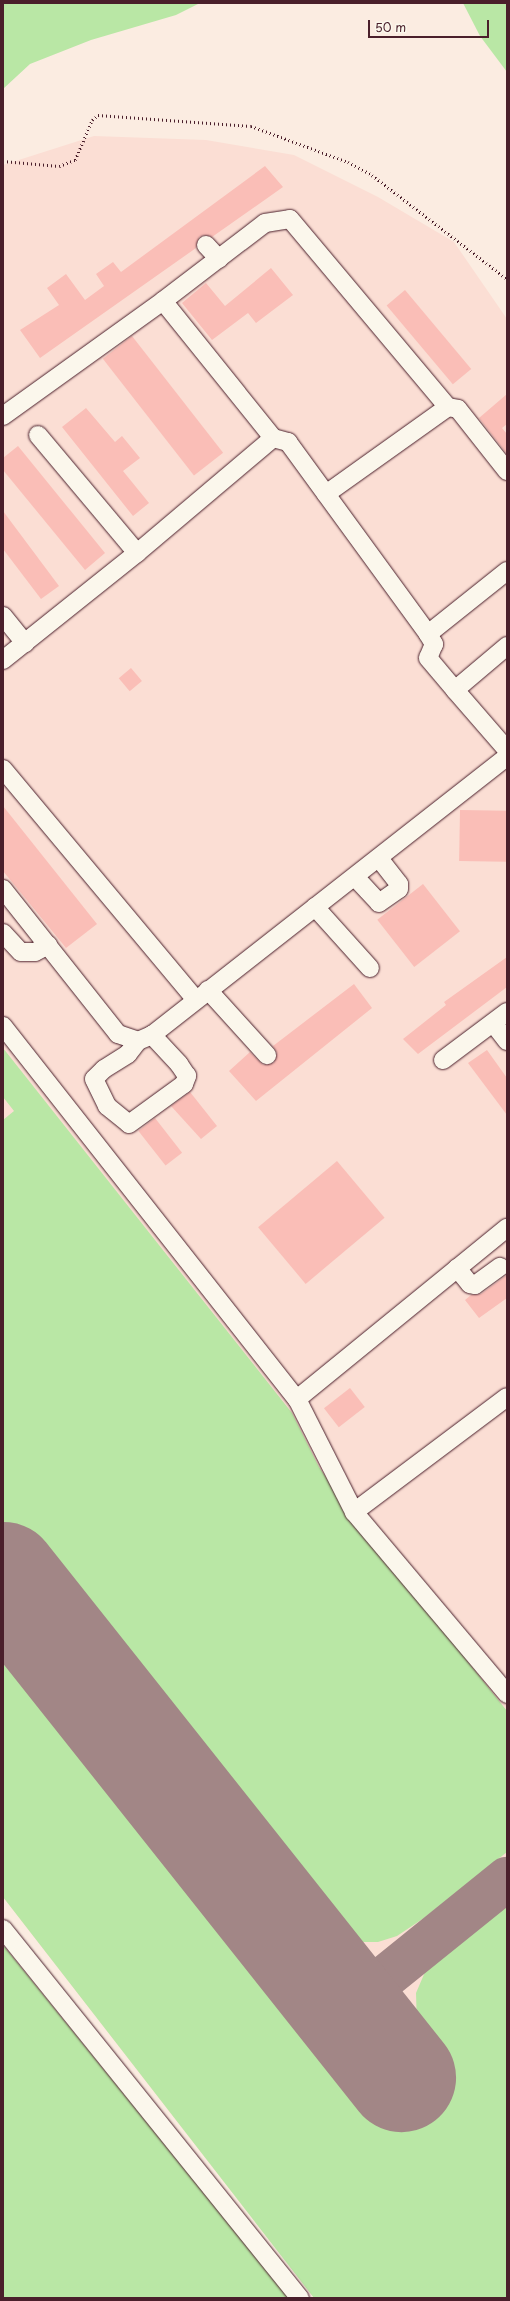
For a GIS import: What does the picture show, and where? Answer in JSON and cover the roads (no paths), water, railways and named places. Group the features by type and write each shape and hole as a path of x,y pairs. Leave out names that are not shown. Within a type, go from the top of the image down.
{"street":[{"path":"3,416 163,301 265,223 290,219 448,407 458,409 507,471"},
{"path":"206,245 219,259"},
{"path":"163,301 274,438 288,442 428,634 434,644 428,658 507,750"},
{"path":"326,494 448,407"},
{"path":"38,435 137,552"},
{"path":"3,660 137,552 274,438"},
{"path":"428,634 507,571"},
{"path":"3,616 25,643"},
{"path":"455,690 507,646"},
{"path":"3,889 118,1034 145,1038 179,1064 187,1076 184,1084 129,1124 107,1106 94,1079 104,1069 128,1054 145,1038 356,877 507,757"},
{"path":"3,769 202,995 267,1054"},
{"path":"356,877 378,903 399,889 399,884 379,858"},
{"path":"315,907 370,968"},
{"path":"3,933 21,952 35,952 48,945"},
{"path":"443,1060 507,1012"},
{"path":"493,1023 507,1041"},
{"path":"3,1026 296,1399 354,1512 507,1694"},
{"path":"296,1399 507,1228"},
{"path":"456,1268 470,1284 475,1285 500,1267"},
{"path":"354,1512 507,1397"},
{"path":"3,1929 300,2298"}]}
